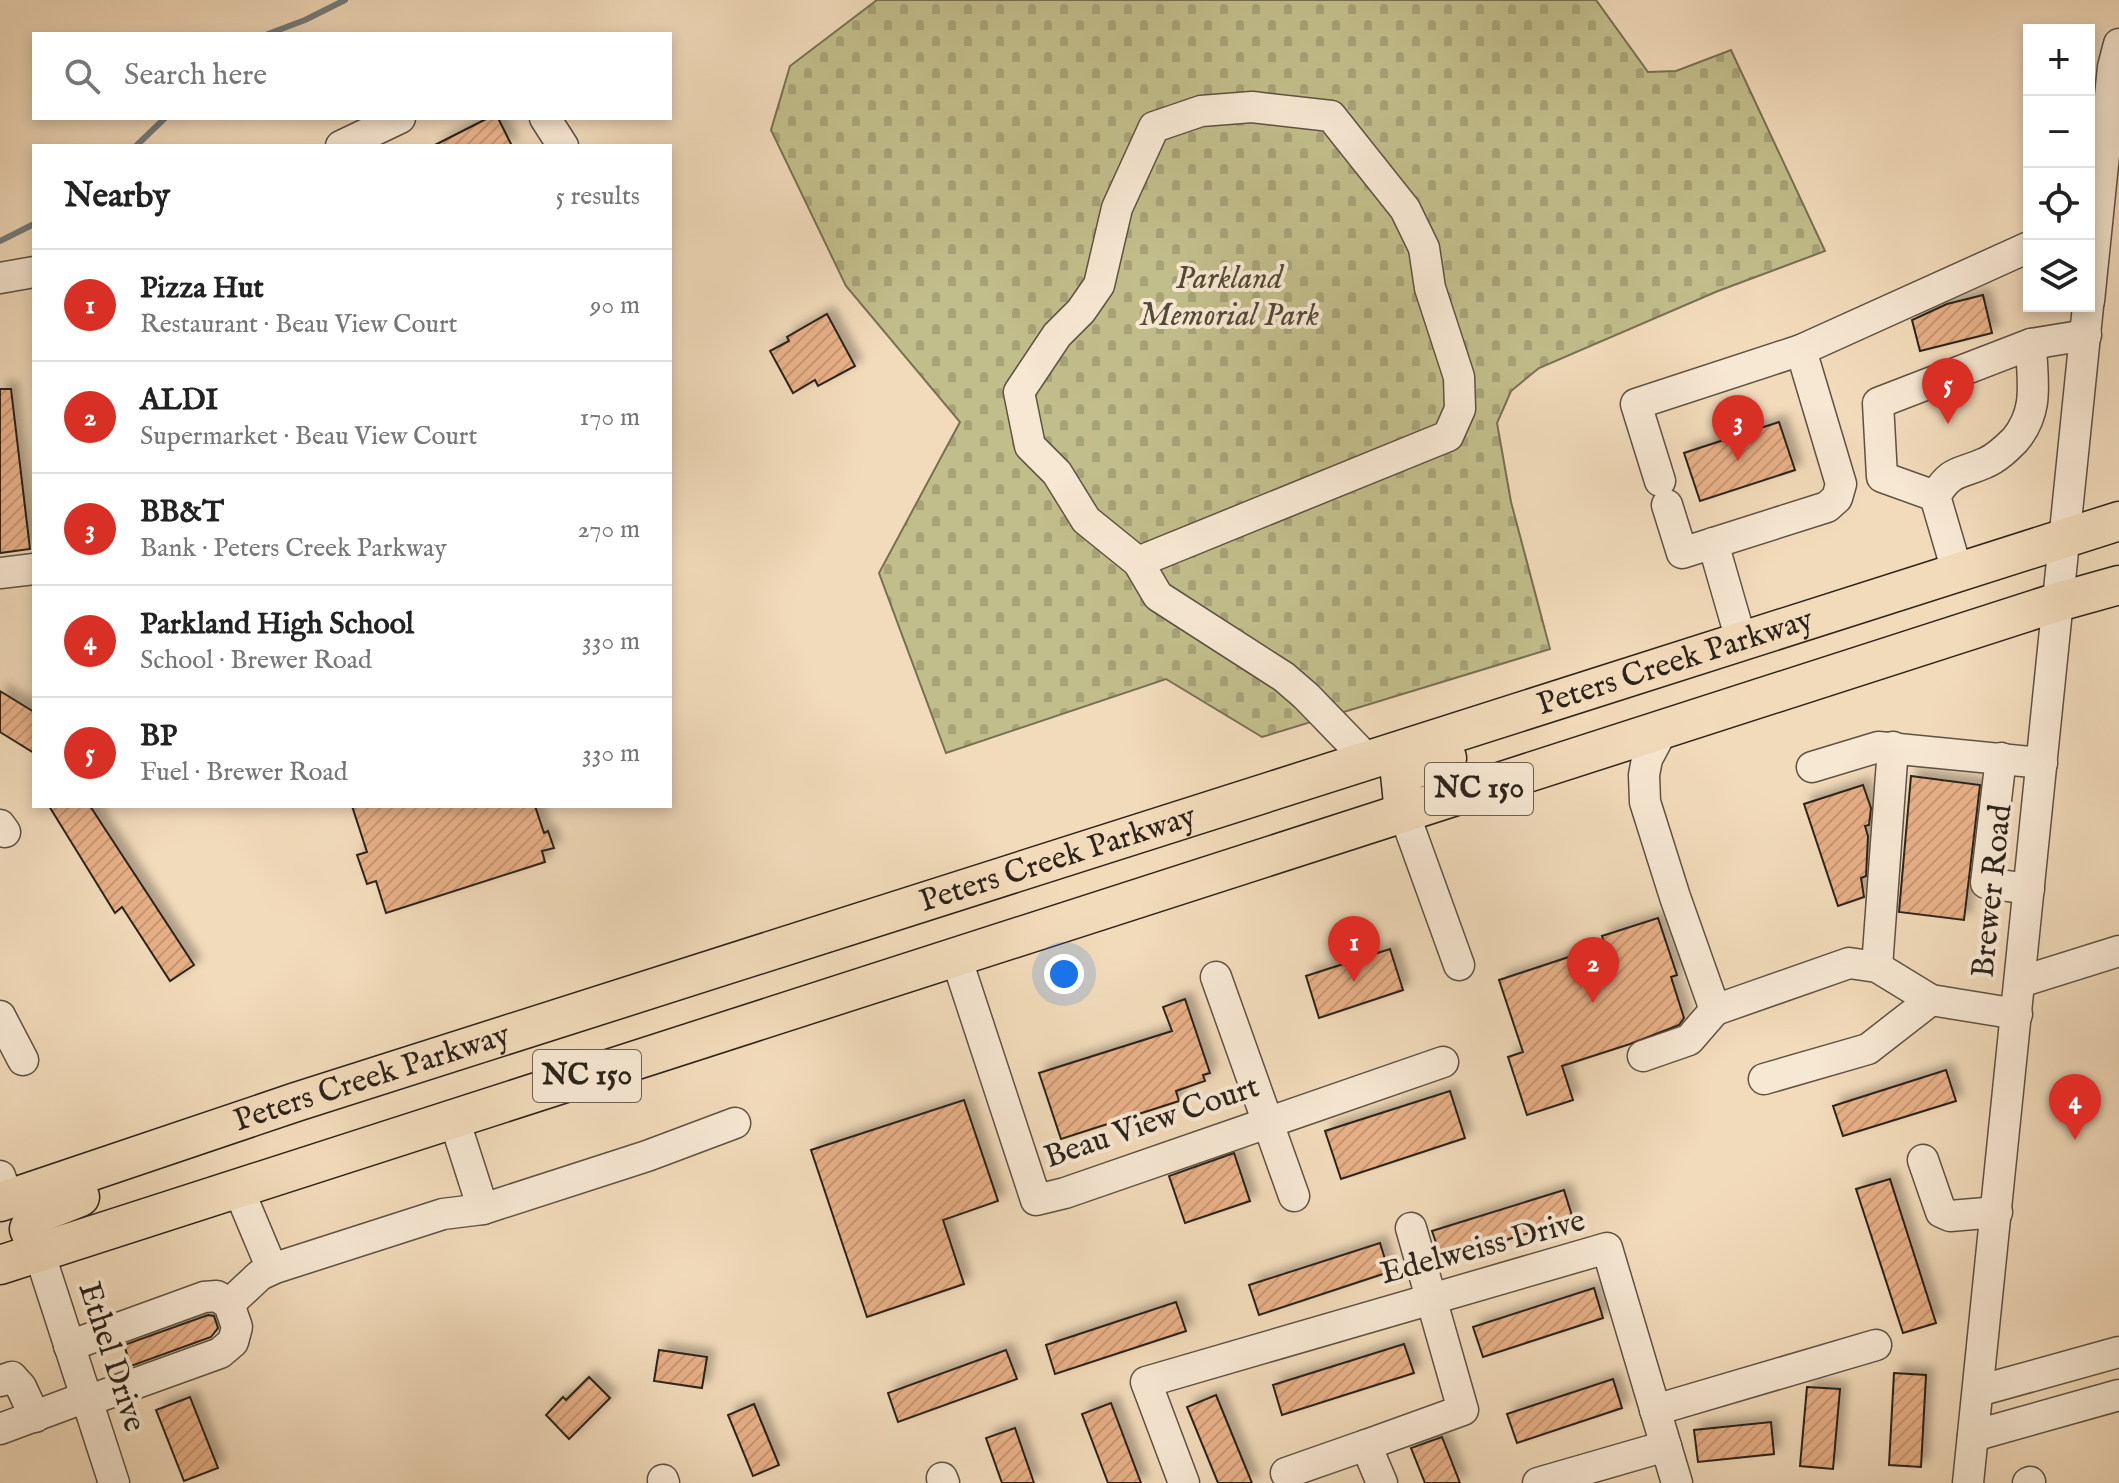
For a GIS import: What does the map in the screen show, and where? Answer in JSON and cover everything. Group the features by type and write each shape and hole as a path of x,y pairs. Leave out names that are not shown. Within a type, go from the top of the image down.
{"main road":[{"name":"Peters Creek Parkway","path":"2,1200 296,1102 2119,521"},
{"name":"Peters Creek Parkway","path":"0,1265 2058,602 2119,585"},
{"path":"1404,813 1400,774 1513,735 1734,642"},
{"path":"39,1252 29,1229 35,1215 55,1205 275,1127 296,1102"}],"street":[{"name":"Brewer Road","path":"2095,216 2115,91 2119,44"},
{"path":"1138,562 1448,436 1460,409 1459,377 1430,288 1424,248 1405,209 1331,116 1252,107 1201,111 1154,127 1117,208 1099,285 1081,311 1057,335 1019,392 1030,446 1057,473 1086,520 1138,562 1158,596 1284,677 1367,759"},
{"path":"345,144 396,120"},
{"path":"546,120 562,144"},
{"name":"Brewer Road","path":"1968,1483 2088,314 2092,240"},
{"path":"1801,350 1841,484 1837,498 1827,507 1682,553 1636,404 1801,350 2023,250"},
{"path":"0,278 32,272"},
{"path":"1882,477 1878,403 2031,344 2088,314"},
{"path":"1935,496 1948,477 1988,462 2006,449 2028,422 2033,409 2031,344"},
{"path":"1841,484 1882,477 1935,496"},
{"path":"1935,496 1957,571"},
{"path":"1713,543 1734,642"},
{"path":"0,573 32,569"},
{"path":"1663,729 1647,759 1645,802 1715,1010"},
{"path":"1812,767 1878,747 2042,763"},
{"path":"1877,967 1893,747"},
{"path":"2001,758 1986,883 2029,889"},
{"path":"1404,813 1459,965"},
{"path":"2020,982 2119,951"},
{"name":"Beau View Court","path":"956,957 1036,1200 1065,1193 1443,1062"},
{"path":"1643,1056 1689,1040 1715,1010 1849,963 1877,967 1931,1000 2017,1014"},
{"path":"1216,977 1294,1196"},
{"path":"1764,1079 1868,1049 1931,1000"},
{"path":"0,1016 23,1060"},
{"path":"454,1119 483,1209"},
{"path":"229,1304 260,1275 272,1269 443,1214 483,1209 647,1156 735,1123"},
{"path":"1923,1160 1941,1212 1945,1215 1997,1212"},
{"path":"238,1188 272,1269"},
{"path":"1286,1473 1463,1410 1411,1228"},
{"name":"Edelweiss Drive","path":"1184,1483 1146,1382 1607,1248 1677,1483"},
{"name":"Ethel Drive","path":"39,1252 114,1483"},
{"path":"0,1429 220,1353 233,1342 237,1327 229,1304 217,1296 204,1297 69,1346"},
{"path":"1655,1410 1876,1345"},
{"path":"1978,1391 2119,1352"},
{"path":"4,1371 21,1387 35,1417"},
{"path":"1973,1436 2119,1395"},
{"path":"1366,1445 1382,1483"},
{"path":"1538,1483 1666,1446"}],"green space":[{"name":"Parkland Memorial Park","path":"877,0 1596,0 1648,72 1676,71 1731,50 1825,251 1718,291 1539,368 1511,391 1497,423 1511,502 1550,649 1262,737 1166,679 946,753 879,573 960,422 846,286 771,130 790,66"}],"building":[{"path":"484,120 499,120 511,144 437,144"},
{"path":"1983,295 1992,333 1920,351 1912,320 1947,304"},
{"path":"827,314 855,366 818,386 815,380 793,393 770,351 789,341 787,337"},
{"path":"0,389 11,389 30,549 0,553"},
{"path":"1779,422 1795,470 1700,501 1684,453"},
{"path":"0,691 32,711 32,752 0,732"},
{"path":"1911,776 1980,785 1964,920 1899,912"},
{"path":"1863,785 1871,808 1869,825 1865,826 1868,836 1866,876 1861,878 1864,897 1838,906 1804,804"},
{"path":"50,808 91,808 194,965 170,981 122,907 115,913"},
{"path":"353,808 536,808 544,833 548,831 554,848 542,851 545,862 386,913 376,881 367,884 357,855 367,852"},
{"path":"1658,918 1677,975 1671,977 1684,1018 1679,1025 1562,1066 1573,1100 1527,1115 1508,1057 1523,1052 1499,980 1605,945 1602,936"},
{"path":"1390,949 1403,990 1319,1018 1306,976"},
{"path":"1185,999 1210,1073 1203,1075 1205,1081 1176,1091 1179,1101 1061,1139 1039,1073 1172,1031 1163,1007"},
{"path":"1946,1070 1956,1101 1843,1136 1833,1106"},
{"path":"1450,1091 1465,1138 1341,1179 1325,1131"},
{"path":"964,1100 998,1201 943,1220 964,1284 867,1317 811,1150"},
{"path":"1234,1153 1250,1201 1185,1223 1169,1176"},
{"path":"1890,1179 1936,1323 1903,1333 1856,1189"},
{"path":"1564,1190 1573,1219 1442,1260 1432,1231"},
{"path":"1380,1243 1389,1272 1259,1315 1249,1285"},
{"path":"1594,1288 1603,1318 1483,1357 1473,1327"},
{"path":"1176,1302 1186,1331 1055,1374 1046,1345"},
{"path":"208,1315 214,1316 218,1328 211,1337 131,1366 124,1345"},
{"path":"1404,1344 1414,1373 1282,1415 1273,1385"},
{"path":"659,1350 707,1357 702,1388 654,1381"},
{"path":"1006,1350 1017,1379 898,1422 888,1393"},
{"path":"1894,1373 1926,1375 1921,1467 1889,1465"},
{"path":"589,1377 610,1398 569,1439 546,1415"},
{"path":"1613,1379 1622,1408 1517,1443 1507,1414"},
{"path":"1807,1387 1840,1389 1833,1469 1800,1466"},
{"path":"1216,1395 1252,1483 1218,1483 1187,1407"},
{"path":"190,1397 218,1468 184,1481 156,1410"},
{"path":"1111,1403 1141,1483 1108,1483 1082,1414"},
{"path":"754,1404 779,1465 753,1476 728,1415"},
{"path":"1771,1422 1774,1454 1698,1462 1694,1430"},
{"path":"1015,1428 1034,1483 1002,1483 986,1438"},
{"path":"1442,1437 1460,1483 1425,1483 1411,1448"}],"waterway":[{"path":"273,32 345,0"},
{"path":"138,144 163,120"},
{"path":"0,241 32,225"}],"place":[{"name":"BP","path":"1948,424"},
{"name":"BB&T","path":"1738,461"},
{"name":"Pizza Hut","path":"1354,982"},
{"name":"ALDI","path":"1593,1003"},
{"name":"Parkland High School","path":"2075,1140"}]}
